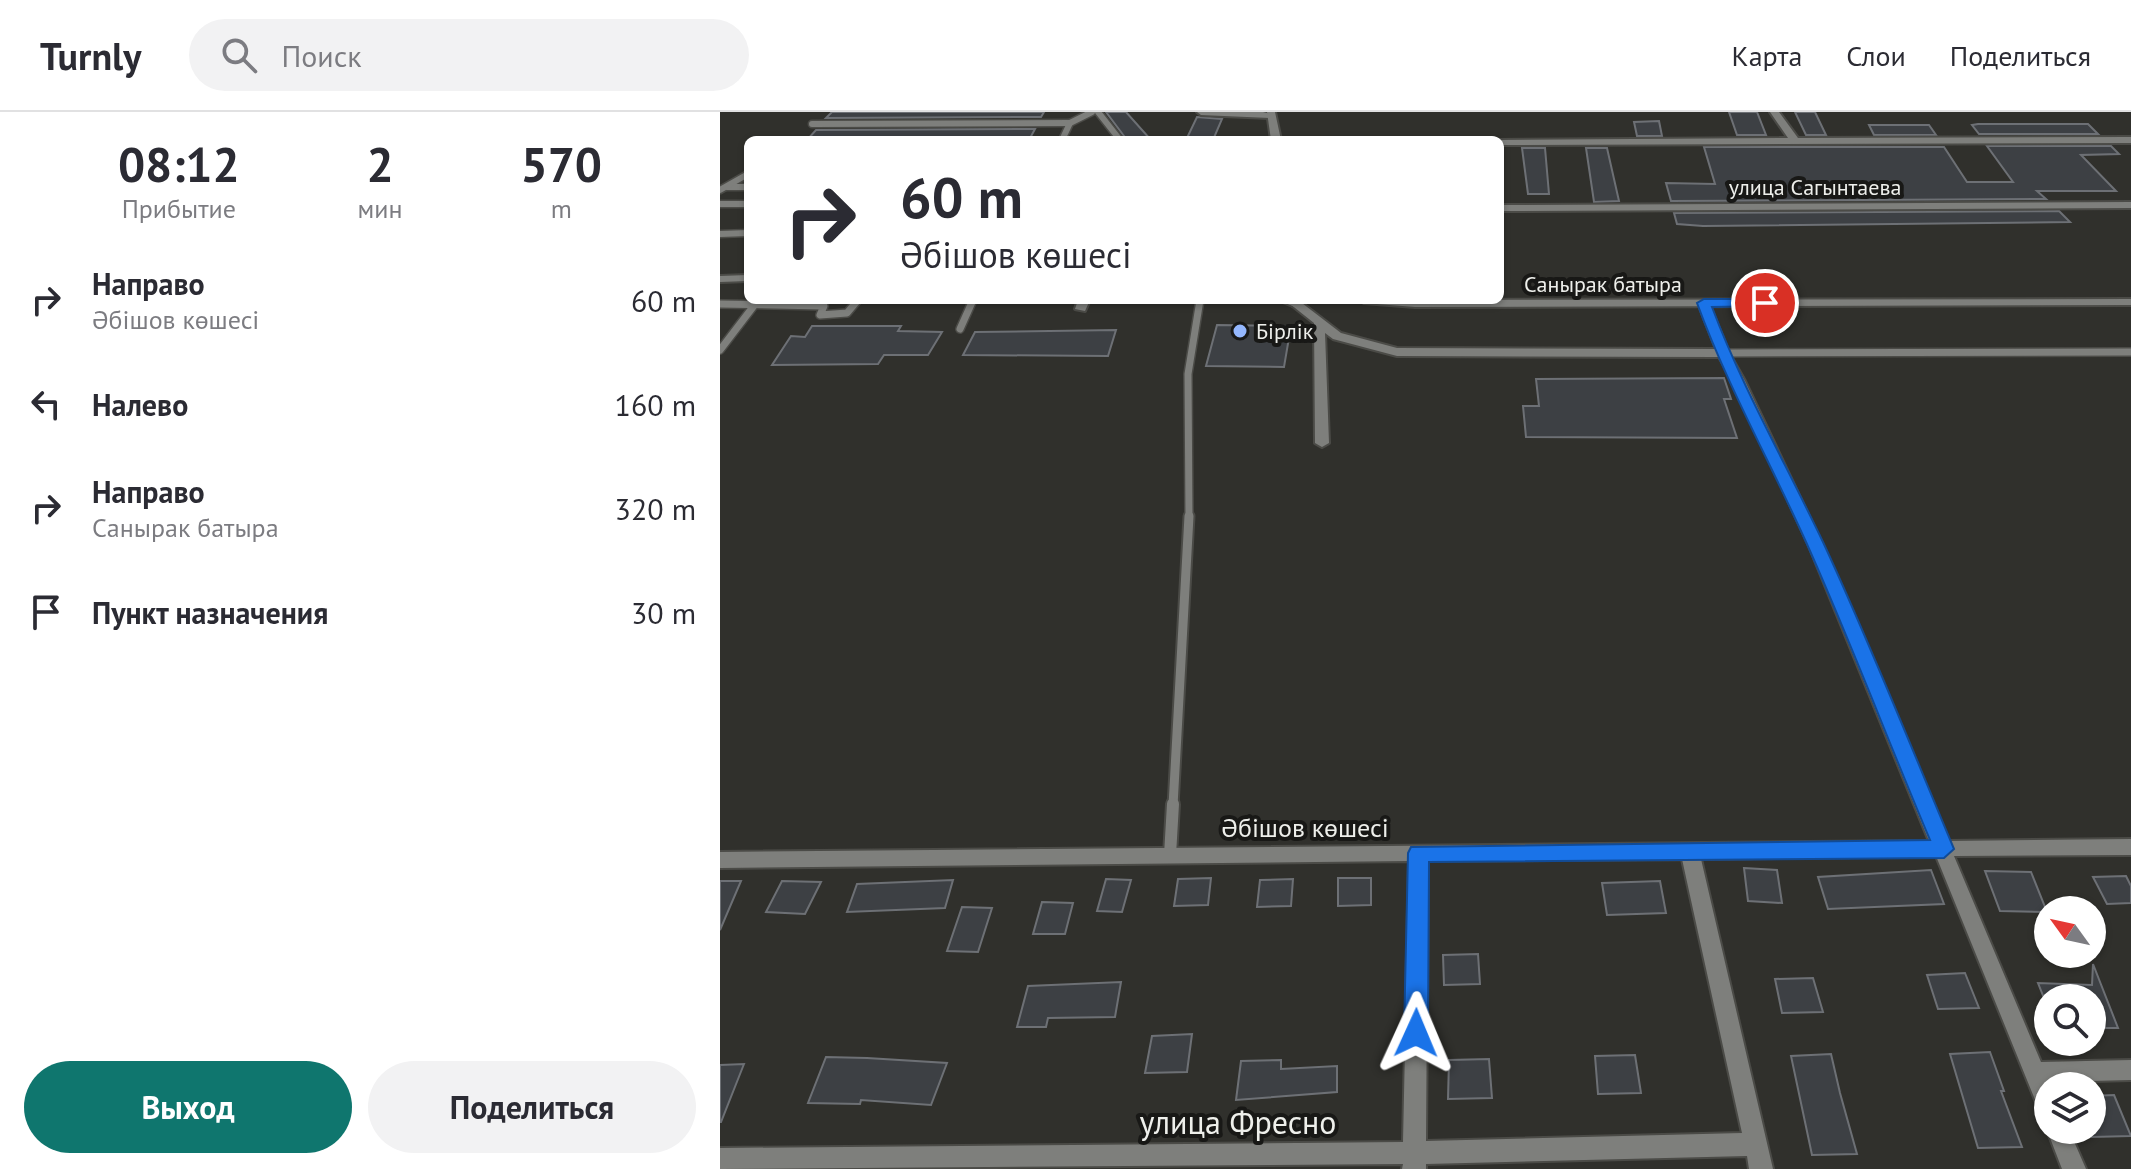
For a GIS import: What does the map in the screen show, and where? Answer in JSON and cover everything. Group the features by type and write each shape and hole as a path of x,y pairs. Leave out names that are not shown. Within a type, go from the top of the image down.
{"street":[{"path":"1201,112 1270,114 1275,136"},
{"path":"1774,112 1795,141"},
{"path":"1504,142 2131,140"},
{"name":"улица Сагынтаева","path":"1504,208 2131,205"},
{"path":"720,279 744,278"},
{"name":"Санырак батыра","path":"1504,304 2131,302"},
{"path":"1704,303 1723,353 1816,546 2035,1072 2131,1070"},
{"path":"1294,304 1319,324 1361,345 1397,352 1723,353"},
{"path":"1319,324 1322,443"},
{"name":"Әбішов көшесі","path":"720,860 2131,847"},
{"path":"1690,852 1761,1169"},
{"path":"1414,1161 1419,853"},
{"name":"улица Фресно","path":"720,1159 1414,1161 1757,1144"},
{"path":"2064,1144 2074,1169"}],"lane":[{"path":"812,124 1070,123 1092,112"},
{"path":"1098,112 1117,136"},
{"path":"1064,136 1070,123"},
{"path":"723,189 744,176"},
{"path":"723,189 744,187"},
{"path":"720,204 744,204"},
{"path":"720,234 744,233"},
{"path":"720,304 744,303"},
{"path":"720,350 755,304"},
{"path":"779,304 824,306 820,315 847,313 855,304"},
{"path":"960,329 971,304"},
{"path":"1170,855 1191,484 1188,374 1199,304"},
{"path":"1723,353 2131,352"}],"building":[{"path":"832,112 1044,112 1041,117 826,118"},
{"path":"1106,112 1126,112 1147,136 1124,136"},
{"path":"1729,112 1757,112 1766,135 1737,135"},
{"path":"1795,112 1815,112 1826,135 1806,135"},
{"path":"1197,117 1222,119 1215,136 1188,136"},
{"path":"1659,121 1662,136 1637,136 1634,122"},
{"path":"2088,124 2098,134 1979,134 1972,125"},
{"path":"1869,125 1929,125 1936,135 1874,135"},
{"path":"1035,129 1031,136 811,136 816,130"},
{"path":"1987,146 2111,146 2119,154 2081,155 2116,191 2037,191 2046,199 1671,201 1666,183 1715,184 1704,147 1944,147 1967,182 2013,182"},
{"path":"1522,148 1545,148 1549,194 1528,194"},
{"path":"1586,148 1607,148 1619,201 1594,202"},
{"path":"2059,211 2070,222 1703,226 1677,224 1674,213"},
{"path":"1217,325 1291,326 1284,367 1206,366"},
{"path":"812,326 901,326 898,331 942,332 928,355 884,355 878,364 772,365 791,336 805,337"},
{"path":"1116,330 1108,356 963,355 975,332"},
{"path":"1724,378 1731,399 1724,399 1737,438 1526,437 1523,406 1539,406 1536,379"},
{"path":"1744,868 1777,870 1782,903 1748,901"},
{"path":"1931,870 1944,904 1828,909 1818,877"},
{"path":"1985,871 2031,872 2041,896 2034,896 2034,912 2000,911"},
{"path":"2126,876 2131,886 2131,903 2107,904 2106,896 2103,896 2093,877"},
{"path":"1211,878 1208,905 1174,906 1178,879"},
{"path":"1338,878 1371,878 1371,905 1338,906"},
{"path":"1106,879 1131,880 1122,912 1097,911"},
{"path":"1293,879 1291,906 1257,907 1260,880"},
{"path":"953,880 945,908 847,912 857,884"},
{"path":"720,881 741,881 720,930"},
{"path":"782,881 821,882 805,914 766,912"},
{"path":"1660,881 1666,913 1607,915 1602,883"},
{"path":"1042,902 1073,903 1065,934 1033,934"},
{"path":"962,907 992,908 978,952 947,951"},
{"path":"1478,954 1480,984 1444,985 1443,955"},
{"path":"2095,968 2101,984 2092,984"},
{"path":"1965,973 1979,1008 1938,1009 1927,975"},
{"path":"1813,978 1823,1012 1782,1013 1775,979"},
{"path":"1121,982 1115,1017 1048,1018 1046,1027 1017,1027 1028,986"},
{"path":"2106,997 2118,1028 2106,1028"},
{"path":"1192,1034 1187,1072 1145,1073 1152,1036"},
{"path":"1990,1052 2022,1147 1978,1148 1950,1054"},
{"path":"1831,1054 1857,1154 1812,1155 1791,1056"},
{"path":"1635,1055 1641,1093 1598,1094 1595,1056"},
{"path":"826,1057 947,1063 931,1105 861,1100 860,1104 808,1103"},
{"path":"1489,1059 1492,1098 1448,1099 1449,1060"},
{"path":"1281,1060 1281,1069 1337,1066 1337,1092 1236,1100 1241,1061"},
{"path":"744,1064 721,1122 720,1122 720,1065"},
{"path":"2106,1095 2114,1095 2131,1136 2106,1137"}],"place":[{"name":"Бірлік","path":"1240,331"}],"route":[{"path":"1416,1033 1419,853 1944,849 1816,546 1723,353 1704,303 1765,303"}]}
